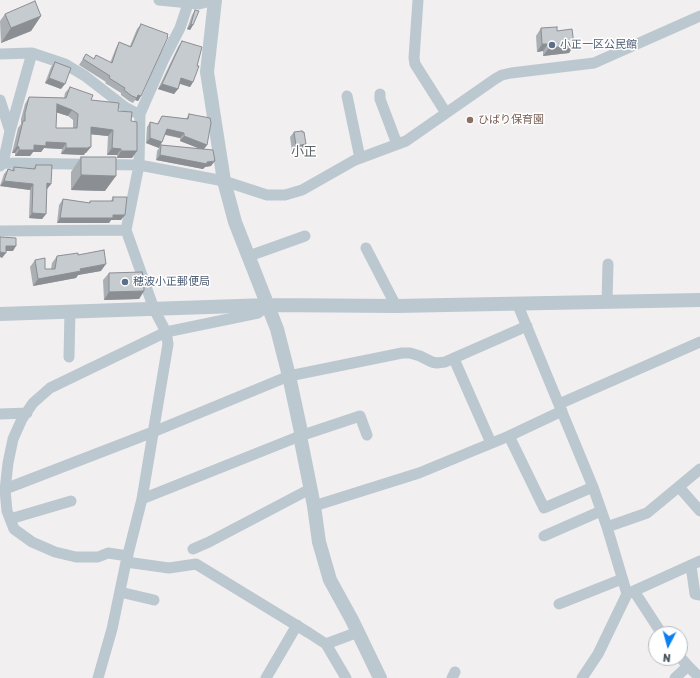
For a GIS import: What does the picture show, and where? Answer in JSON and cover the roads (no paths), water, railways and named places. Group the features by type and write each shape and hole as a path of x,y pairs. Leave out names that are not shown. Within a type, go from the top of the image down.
{"street":[{"path":"159,0 188,4 199,4 215,0 207,72 224,181 235,222 277,329 301,432 300,436 314,506 319,542 330,580 358,632 380,678"},
{"path":"418,0 414,58 415,64 446,113"},
{"path":"98,678 112,629 142,499 168,344 166,332 154,309 126,230 139,165 140,115 163,61 180,28 188,4"},
{"path":"32,53 1,165 139,165 224,181 257,193 267,195 285,195 302,190 360,158 406,141 502,75 594,63 700,16"},
{"path":"0,54 32,53 65,64 85,76 125,107 140,115"},
{"path":"380,94 380,99 397,144"},
{"path":"347,96 360,158"},
{"path":"0,100 10,131"},
{"path":"0,230 126,230"},
{"path":"249,256 305,236"},
{"path":"366,248 396,306"},
{"path":"607,302 608,264"},
{"path":"0,314 268,305 396,306 700,300"},
{"path":"517,303 593,488 607,527 622,579 656,626"},
{"path":"268,305 258,313 166,332 50,388 33,403 13,439 3,490 7,511 14,529 32,542 54,552 76,556 98,557 108,553 127,559 169,568 196,564 326,644 346,678"},
{"path":"69,357 70,311"},
{"path":"3,490 153,432 289,376 402,353 420,356 437,363 454,359 527,326"},
{"path":"314,506 419,473 509,436 561,407 700,342"},
{"path":"454,359 491,443"},
{"path":"0,414 27,413"},
{"path":"142,499 300,436 360,416 367,435"},
{"path":"509,436 544,508 593,488"},
{"path":"607,527 648,512 700,469"},
{"path":"679,487 700,511"},
{"path":"193,549 310,489"},
{"path":"10,519 71,501"},
{"path":"544,536 601,511"},
{"path":"582,678 598,654 630,592 695,564 695,594 700,594"},
{"path":"559,604 622,579"},
{"path":"120,592 154,600"},
{"path":"266,678 297,625"},
{"path":"326,644 358,632"},
{"path":"675,678 695,671"}],"place":[{"name":"小正一区公民館","path":"552,45"},
{"name":"ひばり保育園","path":"470,120"},
{"name":"穂波小正郵便局","path":"125,282"}],"district":[{"name":"小正","path":"304,152"}]}
